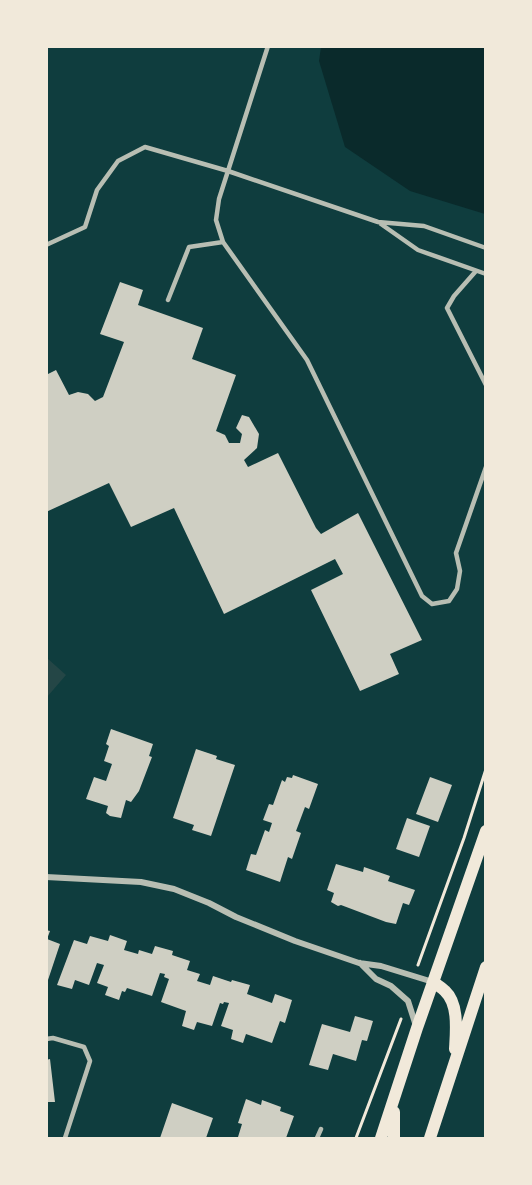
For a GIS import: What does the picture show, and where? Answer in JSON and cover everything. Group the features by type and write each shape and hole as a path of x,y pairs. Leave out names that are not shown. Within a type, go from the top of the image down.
{"main road":[{"path":"381,1138 486,831"},
{"path":"430,1138 486,968"},
{"path":"433,982 447,992 453,1005 456,1028 455,1065"},
{"path":"394,1138 393,1116 396,1093"}],"street":[{"path":"46,877 134,881 174,889 287,938 359,963 381,966 433,982"},
{"path":"359,963 376,979 391,986 408,1001 417,1029"}],"lane":[{"path":"268,46 219,199 216,220 223,242 307,360 422,596 432,604 449,601 457,589 460,571 456,553 486,467"},
{"path":"46,245 86,227 97,190 118,161 145,147 228,171 378,222 424,226 486,248"},
{"path":"378,222 418,250 486,274"},
{"path":"168,300 189,247 223,242"},
{"path":"476,271 454,296 447,308 486,385"},
{"path":"46,1039 53,1038 84,1047 90,1061 65,1138"},
{"path":"317,1138 321,1129"}],"path":[{"path":"414,975 464,838 486,769"},
{"path":"356,1138 408,1001"}],"shaded area":[{"path":"321,47 485,47 485,214 410,191 345,147 319,61"},
{"path":"47,658 66,675 47,697"}],"building":[{"path":"120,282 143,290 138,305 203,328 192,359 236,375 216,431 225,435 229,443 240,443 242,434 236,428 242,415 249,417 259,434 257,448 244,460 248,467 278,453 321,534 358,513 422,640 390,654 399,674 360,691 311,590 343,574 335,559 224,614 174,508 131,527 109,483 46,512 46,375 56,370 69,395 78,392 88,394 95,401 103,397 124,342 100,334"},
{"path":"111,729 153,744 149,756 152,757 139,791 131,802 126,800 121,818 106,813 108,806 86,799 94,777 106,781 112,764 104,761"},
{"path":"196,749 235,765 211,836 192,830 194,825 173,818"},
{"path":"293,775 318,784 309,809 305,807 296,831 301,833 292,859 288,857 280,882 246,870 251,854 256,855 265,830 269,832 272,823 263,820 269,804 273,805 282,780 285,782 287,777 292,778"},
{"path":"430,777 452,785 438,822 416,814"},
{"path":"407,818 430,826 419,857 396,849"},
{"path":"336,864 363,872 364,867 390,876 388,881 415,890 409,905 403,903 396,924 331,902 334,893 327,890"},
{"path":"46,930 50,931 47,939 60,944 47,983 46,983"},
{"path":"110,935 127,941 124,950 138,954 139,950 152,954 155,946 173,951 172,955 190,961 187,970 200,974 197,981 210,985 213,976 250,985 247,994 272,1003 275,994 292,1000 285,1023 280,1021 272,1043 246,1034 243,1043 231,1039 233,1030 221,1026 229,1003 224,1002 220,1003 212,1026 197,1022 194,1030 182,1026 186,1011 161,1002 169,979 164,977 165,974 160,973 152,996 127,988 125,992 122,991 119,1000 105,995 108,987 97,983 104,965 97,963 89,985 75,980 72,989 57,985 74,940 87,944 90,936 108,941"},
{"path":"355,1016 373,1021 367,1041 362,1040 356,1061 333,1054 328,1070 309,1065 322,1024 350,1032"},
{"path":"50,1059 55,1102 46,1102 46,1060"},
{"path":"246,1099 261,1105 262,1100 281,1107 280,1111 294,1116 286,1138 238,1137 242,1124 238,1123"},
{"path":"172,1103 213,1118 206,1138 160,1138"}]}
